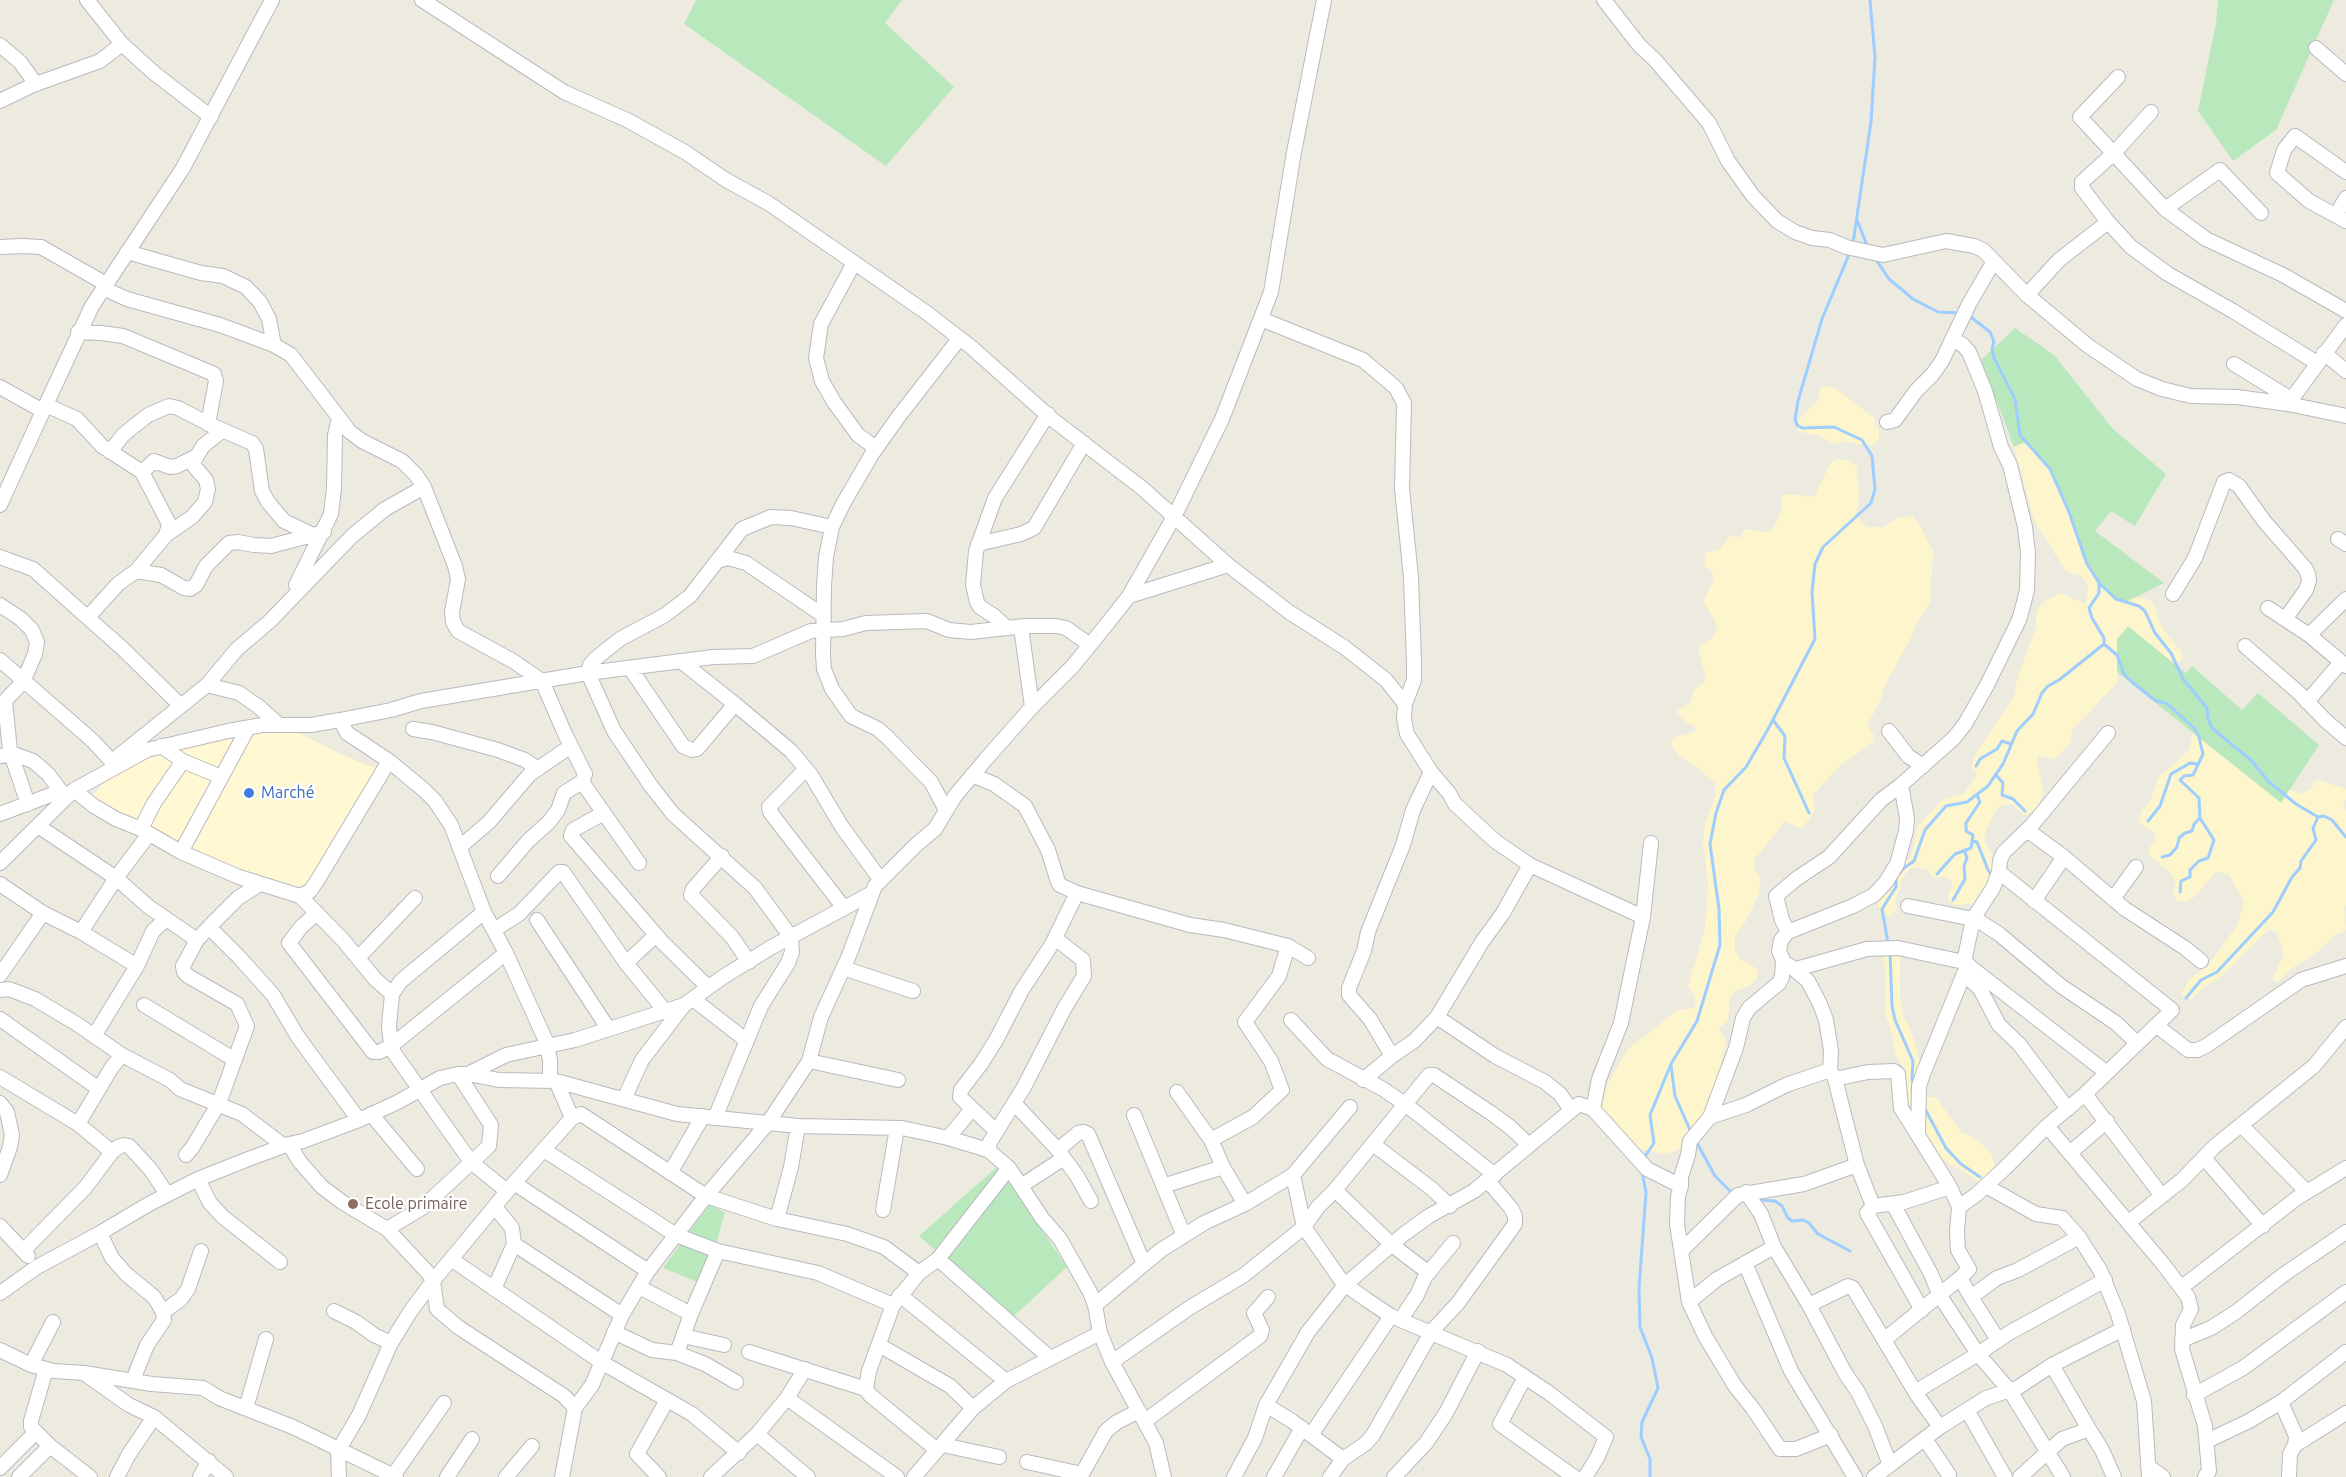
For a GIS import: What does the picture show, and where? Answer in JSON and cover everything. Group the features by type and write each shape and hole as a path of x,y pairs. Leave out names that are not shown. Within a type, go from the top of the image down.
{"street":[{"path":"87,0 122,44 154,73 211,117"},
{"path":"0,505 78,332 104,286 183,168 272,0"},
{"path":"422,0 564,92 627,120 685,152 726,180 768,203 959,339 1048,414 1175,515 1228,565 1288,612 1371,667 1386,680 1405,704"},
{"path":"562,1477 575,1408 592,1385 622,1315 648,1271 706,1196 768,1123 809,1061 821,1017 872,893 880,879 935,829 945,810 972,775 1090,645 1129,596 1175,515 1218,428 1271,291 1294,152 1324,0"},
{"path":"1604,0 1639,45 1655,60 1709,123 1728,161 1753,196 1777,221 1795,232 1883,255 1946,241 1974,246 1983,250 2027,296 2086,345 2137,379 2162,389 2191,396 2289,401 2346,416"},
{"path":"0,101 36,84 100,61 122,44"},
{"path":"0,45 20,62 36,84"},
{"path":"2316,48 2346,74"},
{"path":"2118,77 2080,117 2165,209 2206,239 2283,275 2346,311"},
{"path":"2151,111 2114,153 2082,182 2082,188 2108,222 2131,247 2146,259 2168,274 2346,371"},
{"path":"2345,168 2295,136 2284,150 2277,173 2309,201 2341,218 2346,198"},
{"path":"2165,209 2220,170 2261,213"},
{"path":"2027,296 2074,246 2108,222"},
{"path":"0,247 41,247 127,299 193,317 274,345 291,355 350,432 362,441 402,461 416,475 424,487 455,566 458,579 452,612 453,622 458,631 513,661 542,681 585,774 582,782 564,793 558,810 549,822 528,841 498,876"},
{"path":"127,252 193,271 223,276 246,287 260,302 269,319 274,345"},
{"path":"1887,422 1895,420 1942,361 1994,261"},
{"path":"854,264 822,324 816,358 822,381 839,409 858,435 876,448"},
{"path":"1261,319 1363,360 1396,388 1404,403 1402,489 1411,577 1414,663 1414,680 1405,704 1404,718 1407,735 1455,804 1495,841 1530,865 1643,917"},
{"path":"2289,401 2346,325"},
{"path":"78,332 123,336 214,374 216,381 208,424"},
{"path":"945,810 931,782 888,738 878,729 851,716 843,706 824,669 824,616 826,556 832,527 843,504 876,448 959,339"},
{"path":"1788,933 1776,896 1829,856 1881,801 1954,738 1970,716 2019,620 2027,590 2028,553 2025,527 2010,465 2001,447 1985,391 1969,352 1963,345 1952,339"},
{"path":"2234,363 2289,401"},
{"path":"2,393 76,419 110,452 142,472 169,524 166,535"},
{"path":"110,452 116,442 133,426 161,408 169,406 178,408 252,443 256,449 262,491 275,512 291,526 318,533"},
{"path":"1032,707 1014,628 980,607 974,593 974,574 978,544 995,498 1048,414"},
{"path":"282,608 303,573 318,533 331,514 335,435 339,418"},
{"path":"142,472 154,461 170,467 195,457 209,439 223,430"},
{"path":"978,544 1021,534 1034,528 1084,443"},
{"path":"88,617 118,584 136,571 166,535 192,517 205,502 208,489 206,480 194,466 195,457"},
{"path":"2173,594 2195,558 2224,482 2229,480 2239,486 2308,574 2309,581 2306,590 2285,619"},
{"path":"114,764 180,705 207,685 237,649 282,608 342,545 385,509 424,487"},
{"path":"670,1173 709,1117 747,1041 761,1006 788,963 792,952 791,937 756,888 673,814 651,786 614,731 588,673 590,665 620,639 665,615 690,596 742,529 756,521 771,517 791,518 832,527"},
{"path":"136,571 161,575 190,589 196,585 207,566 229,543 271,546 318,533"},
{"path":"0,557 33,568 180,705"},
{"path":"717,561 728,558 746,563 824,616"},
{"path":"1129,596 1228,565"},
{"path":"2309,635 2345,603"},
{"path":"0,605 21,619 32,630 37,642 23,682 3,703 6,755 28,804"},
{"path":"2268,608 2309,635 2343,664 2307,702"},
{"path":"0,814 67,793 114,764 147,750 248,728 278,724 310,725 340,720 391,710 421,701 455,697 514,684 713,657 753,656 804,633 843,629 866,623 927,621 949,630 960,631 1041,625 1066,628 1090,645"},
{"path":"2245,646 2346,738"},
{"path":"0,660 72,723 114,764"},
{"path":"682,662 791,751 811,775 842,828 880,879"},
{"path":"630,668 687,749 697,749 735,704"},
{"path":"207,685 239,693 278,724"},
{"path":"340,720 347,733 389,761 435,801 451,825 484,912 506,953 547,1045 553,1081 572,1118"},
{"path":"181,852 248,728"},
{"path":"413,729 498,750 525,760 538,769"},
{"path":"1889,731 1908,756 1923,766"},
{"path":"1918,1136 1919,1086 1965,967 1973,919 1993,888 1999,872 2000,860 2004,852 2027,830 2057,792 2097,749 2108,733"},
{"path":"460,847 489,822 538,769 571,746"},
{"path":"161,747 183,761 221,777"},
{"path":"6,755 23,756 33,761 67,793 145,831 181,852 261,884 300,896 392,994"},
{"path":"81,932 145,831 154,803 183,761"},
{"path":"300,896 310,891 317,881 389,761"},
{"path":"805,770 769,807 770,812 844,908"},
{"path":"1392,1056 1370,1018 1349,995 1349,988 1364,951 1368,932 1403,845 1413,810 1431,772"},
{"path":"972,775 994,784 1025,806 1048,850 1058,882 1077,893 1190,925 1224,930 1288,946 1308,958"},
{"path":"582,782 639,863"},
{"path":"1832,1435 1796,1449 1780,1449 1719,1359 1689,1302 1677,1224 1678,1196 1690,1141 1710,1118 1736,1048 1743,1018 1749,1008 1779,983 1784,969 1779,946 1781,940 1788,933 1874,895 1886,882 1897,864 1907,818 1901,784"},
{"path":"0,863 38,826 67,793"},
{"path":"603,813 573,830 571,836 656,935 708,987"},
{"path":"38,826 116,878 148,907 197,940"},
{"path":"2027,830 2064,857 2113,899 2201,961"},
{"path":"1593,1109 1599,1079 1621,1023 1643,917 1651,843"},
{"path":"722,856 693,889 691,895 725,930 749,962"},
{"path":"2034,901 2064,857"},
{"path":"1363,1080 1414,1041 1437,1017 1482,942 1503,913 1530,865"},
{"path":"2113,899 2136,867"},
{"path":"494,930 519,914 559,872 563,872 626,963 665,1011"},
{"path":"1959,1207 1986,1186 2047,1126 2085,1094 2171,1013 2171,1008 1999,872"},
{"path":"0,884 43,913 81,932 137,966"},
{"path":"186,1155 219,1103 247,1026 237,1004 184,972 183,966 197,940 209,927 238,898 261,884"},
{"path":"624,1099 642,1060 688,1002 708,987 791,937 872,893"},
{"path":"997,1129 993,1128 960,1097 961,1090 981,1064 1022,990 1055,938 1077,893"},
{"path":"358,958 415,898"},
{"path":"1908,906 1973,919 2000,934 2061,986 2116,1023 2137,1043"},
{"path":"484,912 401,981 392,994 389,1026 391,1046 471,1162 648,1271"},
{"path":"0,975 43,913"},
{"path":"317,913 301,927 289,943 373,1052 379,1052 391,1046 506,953"},
{"path":"94,1036 137,966 153,931 166,919"},
{"path":"537,920 608,1028"},
{"path":"209,927 273,995 298,1037 365,1117 417,1169"},
{"path":"626,963 656,935"},
{"path":"988,1150 990,1142 1014,1103 1072,993 1084,976 1083,960 1055,938"},
{"path":"1211,1140 1253,1117 1282,1090 1271,1061 1245,1022 1279,976 1288,946"},
{"path":"1796,969 1867,949 1898,948 1965,967 2107,1073"},
{"path":"1783,960 1808,981 1826,1020 1832,1075 1857,1165 1873,1206"},
{"path":"2157,1026 2188,1050 2197,1050 2301,980 2346,966"},
{"path":"1965,967 1980,989 1999,1025 2019,1044 2068,1109"},
{"path":"843,968 913,991"},
{"path":"0,990 9,989 21,992 77,1023 122,1055 170,1080 180,1089 242,1114 286,1145 322,1186 387,1229 433,1281 437,1309 458,1327 564,1396 575,1408"},
{"path":"688,1002 747,1041"},
{"path":"0,1293 37,1267 198,1179 365,1117 398,1102 440,1078 463,1074 506,1055 575,1040 688,1002"},
{"path":"144,1005 235,1060"},
{"path":"1437,1017 1495,1056 1545,1082 1560,1094 1571,1110"},
{"path":"0,1019 99,1089"},
{"path":"1291,1020 1327,1059 1383,1089 1405,1104 1491,1178 1515,1216 1515,1224 1458,1303 1432,1331 1381,1425 1365,1444 1343,1459 1330,1477"},
{"path":"2129,1222 2162,1196 2215,1146 2314,1066 2346,1027"},
{"path":"78,1124 112,1067 122,1055"},
{"path":"809,1061 898,1080"},
{"path":"1710,1118 1746,1105 1786,1085 1832,1075 1894,1071 1900,1077 1901,1108 1950,1187 1959,1207 1958,1250 1969,1269 1940,1296 1884,1340"},
{"path":"1112,1362 1189,1308 1244,1275 1304,1227 1318,1207 1335,1190 1431,1073 1491,1113 1529,1145"},
{"path":"463,1074 499,1080 553,1081 677,1114 798,1126 897,1128 948,1138 988,1150 1010,1168 1060,1239 1090,1292 1100,1333 1112,1362 1156,1443 1164,1477"},
{"path":"387,1229 422,1208 489,1146 491,1125 463,1074"},
{"path":"0,1077 78,1124 112,1152"},
{"path":"1177,1092 1211,1140 1223,1167 1245,1204"},
{"path":"2085,1094 2162,1196"},
{"path":"0,1103 7,1112 12,1135 0,1175"},
{"path":"1014,1103 1061,1154 1091,1201"},
{"path":"1234,1477 1255,1438 1266,1405 1316,1320 1353,1277 1429,1216 1450,1206 1491,1178 1579,1104 1593,1109 1647,1169 1681,1186"},
{"path":"1095,1305 1161,1250 1204,1223 1245,1204 1293,1175 1350,1107"},
{"path":"948,1138 972,1109"},
{"path":"339,1477 338,1451 359,1415 391,1343 410,1312 510,1187 572,1118 581,1114 706,1196 777,1219 847,1234 884,1247 919,1273"},
{"path":"1134,1115 1184,1236"},
{"path":"2070,1153 2107,1121"},
{"path":"2241,1125 2307,1192"},
{"path":"777,1219 791,1167 798,1126"},
{"path":"2047,1126 2182,1287 2192,1308 2183,1325 2182,1349 2205,1426 2209,1471 2205,1477"},
{"path":"883,1210 897,1128"},
{"path":"1021,1186 1061,1154 1078,1133 1088,1134 1144,1264"},
{"path":"1373,1144 1432,1189 1450,1206"},
{"path":"24,1250 86,1188 112,1152 124,1145 129,1146 151,1170 167,1194"},
{"path":"544,1150 676,1235 718,1251 818,1273 897,1300 1006,1381"},
{"path":"2204,1158 2264,1226"},
{"path":"1682,1251 1738,1195 1804,1184 1857,1165"},
{"path":"1163,1186 1223,1167"},
{"path":"866,1389 869,1371 897,1300 919,1273 938,1259 1010,1168"},
{"path":"2182,1287 2307,1192 2346,1168"},
{"path":"1293,1175 1304,1227 1343,1283 1396,1317 1508,1365 1606,1438 1585,1477"},
{"path":"198,1179 210,1203 223,1217 280,1262"},
{"path":"1986,1186 2036,1214 2060,1217 2079,1237 2105,1280 2123,1329 2144,1401 2148,1471 2163,1477"},
{"path":"1922,1310 1874,1229 1867,1212 1873,1206 1893,1204 1950,1187"},
{"path":"1335,1190 1392,1245 1429,1272"},
{"path":"1746,1192 1761,1214 1774,1247 1868,1410 1883,1472 1940,1427 1967,1410 1992,1396 2010,1391 2052,1365 2123,1329"},
{"path":"1893,1204 1931,1274 1940,1296 1978,1353 2010,1391 2063,1477"},
{"path":"495,1207 512,1228 514,1244 495,1289"},
{"path":"0,1226 37,1267"},
{"path":"2182,1340 2211,1328 2236,1312 2283,1275 2346,1232"},
{"path":"100,1233 112,1258 126,1274 154,1297 164,1312 164,1320 147,1345 133,1380"},
{"path":"1971,1297 1997,1278 2079,1237"},
{"path":"514,1244 622,1315"},
{"path":"1274,1477 1306,1432 1453,1244"},
{"path":"1689,1302 1717,1279 1774,1247"},
{"path":"164,1312 181,1299 188,1289 201,1251"},
{"path":"677,1353 718,1251"},
{"path":"452,1259 601,1362 692,1414 739,1453"},
{"path":"938,1259 1050,1358"},
{"path":"1745,1263 1791,1371 1815,1412 1832,1435 1855,1477"},
{"path":"1960,1278 1998,1340"},
{"path":"1916,1392 1998,1340 2105,1280"},
{"path":"1809,1305 1850,1286 1855,1290 1916,1392 1940,1427"},
{"path":"639,1287 691,1314"},
{"path":"2194,1395 2242,1368 2346,1292"},
{"path":"1027,1462 1082,1476 1106,1431 1117,1422 1142,1416 1260,1336 1262,1330 1254,1313 1268,1297"},
{"path":"334,1311 391,1343"},
{"path":"31,1365 53,1322"},
{"path":"614,1332 652,1350 677,1353 705,1364 736,1382"},
{"path":"914,1477 973,1408 1006,1381 1100,1333"},
{"path":"683,1336 724,1345"},
{"path":"246,1408 266,1339"},
{"path":"879,1345 950,1386 973,1408"},
{"path":"0,1350 31,1365 46,1369 84,1372 152,1384 203,1388 219,1398 293,1428 338,1451 369,1462 394,1476 444,1402"},
{"path":"1394,1477 1426,1443 1446,1413 1478,1351"},
{"path":"749,1352 866,1389 870,1395 940,1448 999,1457"},
{"path":"2207,1441 2249,1421 2281,1402 2346,1352"},
{"path":"2052,1365 2102,1450 2114,1477"},
{"path":"46,1369 30,1424 50,1446 83,1475"},
{"path":"711,1477 757,1434 787,1398 805,1369"},
{"path":"84,1372 129,1405 154,1417 226,1477"},
{"path":"1525,1377 1499,1423 1574,1477"},
{"path":"787,1398 897,1477"},
{"path":"659,1477 637,1454 667,1400"},
{"path":"2281,1402 2294,1429 2295,1445"},
{"path":"1266,1405 1343,1459"},
{"path":"1967,1410 2005,1477"},
{"path":"2289,1477 2290,1454 2295,1445 2346,1413"},
{"path":"117,1477 129,1454 154,1417"},
{"path":"2020,1477 2062,1440 2089,1429"},
{"path":"0,1468 36,1432"},
{"path":"757,1434 808,1477"},
{"path":"447,1477 472,1439"},
{"path":"1925,1439 1949,1474"},
{"path":"19,1477 50,1446"},
{"path":"506,1477 532,1446"},
{"path":"200,1477 209,1461"},
{"path":"725,1466 735,1477"}],"shaded area":[{"path":"281,724 345,756 377,769 302,902 91,797 112,774 147,750"}],"green space":[{"path":"696,0 902,0 885,23 954,87 886,166 684,24"},
{"path":"2218,0 2334,0 2276,130 2233,161 2198,111 2216,23"},
{"path":"2015,328 2054,355 2113,429 2166,474 2135,526 2111,511 2095,531 2164,583 2126,602 2110,595 2087,564 2069,512 2050,469 2026,442 2014,447 1981,360"},
{"path":"2128,626 2186,673 2192,666 2242,710 2258,693 2319,745 2281,803 2116,671 2117,639"},
{"path":"998,1166 1067,1267 1013,1317 919,1236"},
{"path":"709,1205 725,1212 705,1285 663,1268"}],"sand":[{"path":"1824,386 1835,388 1873,417 1879,429 1879,439 1874,445 1860,445 1845,441 1838,444 1819,435 1798,430 1799,419 1815,403 1820,389"},
{"path":"2026,442 2050,469 2069,512 2087,564 2099,583 2116,599 2126,602 2137,597 2154,604 2158,620 2181,651 2183,658 2176,665 2128,626 2117,639 2117,683 2072,730 2070,743 2059,756 2052,759 2039,756 2037,762 2044,794 2035,809 2024,815 2012,804 2003,805 1997,809 1986,830 1984,840 2000,870 1976,904 1956,905 1948,901 1953,885 1951,880 1944,877 1934,878 1926,869 1912,867 1904,875 1895,902 1897,907 1890,918 1878,907 1878,901 1895,873 1912,854 1918,827 1923,820 1942,800 1963,794 1975,778 1977,772 1971,767 1975,755 2014,696 2018,676 2036,628 2036,613 2042,603 2061,593 2085,604 2087,583 2082,576 2069,573 2063,567 2034,520 2014,447"},
{"path":"1838,459 1849,461 1857,467 1859,497 1856,515 1867,527 1883,527 1899,518 1913,516 1920,526 1933,551 1930,604 1914,627 1912,636 1887,681 1880,702 1867,725 1874,735 1874,742 1842,764 1813,795 1815,810 1802,829 1785,821 1755,859 1755,868 1760,879 1759,894 1746,921 1735,936 1735,951 1740,959 1758,971 1757,978 1751,985 1735,991 1730,997 1728,1021 1719,1028 1725,1038 1726,1046 1722,1057 1717,1098 1685,1147 1666,1154 1644,1150 1633,1145 1605,1117 1601,1102 1608,1083 1628,1049 1676,1011 1695,1007 1695,996 1688,986 1705,929 1708,885 1703,840 1705,823 1716,794 1715,783 1679,756 1671,745 1677,736 1695,732 1695,727 1684,721 1676,711 1689,704 1694,690 1703,683 1706,677 1699,655 1700,646 1713,638 1717,628 1703,602 1714,580 1713,573 1704,565 1706,553 1720,549 1731,535 1740,538 1744,529 1766,532 1772,530 1781,511 1781,496 1787,494 1814,497 1831,462"},
{"path":"2193,733 2281,803 2290,789 2301,794 2312,788 2313,782 2318,780 2346,789 2346,800 2343,802 2346,811 2346,905 2344,908 2346,929 2335,935 2319,951 2294,967 2278,982 2273,982 2273,977 2284,955 2277,932 2269,929 2223,975 2190,1000 2181,995 2189,979 2208,966 2238,924 2244,902 2229,875 2220,872 2215,873 2192,899 2184,902 2177,901 2173,891 2176,883 2171,873 2150,856 2148,850 2156,838 2154,833 2142,825 2139,818 2142,810 2150,801 2158,778 2189,750"},
{"path":"1900,952 1900,995 1903,1016 1917,1049 1923,1090 1930,1097 1936,1097 1961,1132 1977,1139 1992,1155 1995,1168 1981,1183 1940,1157 1907,1108 1904,1094 1906,1077 1896,1057 1893,1037 1884,1010 1886,996 1884,956"}],"waterway":[{"path":"1853,243 1871,122 1875,57 1870,0"},
{"path":"1857,220 1868,248"},
{"path":"1644,1158 1654,1143 1650,1115 1671,1064 1697,1021 1720,945 1719,909 1710,844 1716,813 1724,790 1746,767 1815,639 1812,592 1815,564 1823,547 1871,503 1875,489 1872,456 1862,440 1834,427 1802,428 1797,425 1795,419 1822,319 1850,252"},
{"path":"1875,258 1889,279 1913,299 1938,312 1961,313"},
{"path":"1967,314 1990,332 1994,342 1992,349 1994,358 2015,399 2020,435 2050,469 2069,512 2087,564 2099,583 2116,599 2139,606 2145,611 2155,633 2171,653 2183,679 2207,708 2212,728 2252,761 2268,781 2296,804 2318,817 2324,816 2332,820 2346,837"},
{"path":"1888,943 1882,909 1896,887 1896,877 1914,861 1925,830 1946,806 1967,802 1988,786 2003,764 2017,731 2033,714 2042,693 2104,644 2104,638 2089,608 2099,593 2099,583"},
{"path":"2104,644 2117,655 2124,674 2133,683 2156,701 2166,703 2194,728 2199,737 2203,754 2193,775 2184,776 2180,780 2199,798 2200,818 2214,840 2208,858 2199,861 2190,870 2190,877 2181,881 2180,892"},
{"path":"1773,720 1785,736 1784,758 1809,813"},
{"path":"1976,766 1980,759 1997,749 2002,741 2011,744"},
{"path":"2148,821 2160,806 2171,774 2190,763 2197,764"},
{"path":"1996,775 2003,783 2002,795 2013,799 2025,811"},
{"path":"1937,874 1955,854 1971,848 1973,835 1966,831 1966,823 1980,802 1977,795"},
{"path":"2186,998 2201,980 2217,972 2273,912 2292,877 2300,868 2301,861 2316,840 2313,828 2318,817"},
{"path":"2162,857 2170,855 2177,847 2179,838 2192,831 2194,824 2200,818"},
{"path":"1972,841 1977,842 1993,877"},
{"path":"1953,900 1965,879 1964,866 1967,858 1965,852"},
{"path":"1890,952 1892,1006 1895,1020 1913,1061 1914,1085"},
{"path":"1671,1065 1675,1096 1691,1132"},
{"path":"1924,1107 1946,1148 1961,1164 1980,1177"},
{"path":"1696,1141 1715,1176 1733,1194"},
{"path":"1642,1172 1646,1192 1639,1289 1640,1327 1652,1358 1658,1388 1642,1422 1641,1437 1650,1459 1650,1477"},
{"path":"1758,1200 1775,1201 1782,1206 1792,1221 1803,1220 1809,1223 1818,1234 1850,1251"}],"place":[{"name":"Marché","path":"249,793"},
{"name":"Ecole primaire","path":"353,1204"}]}
